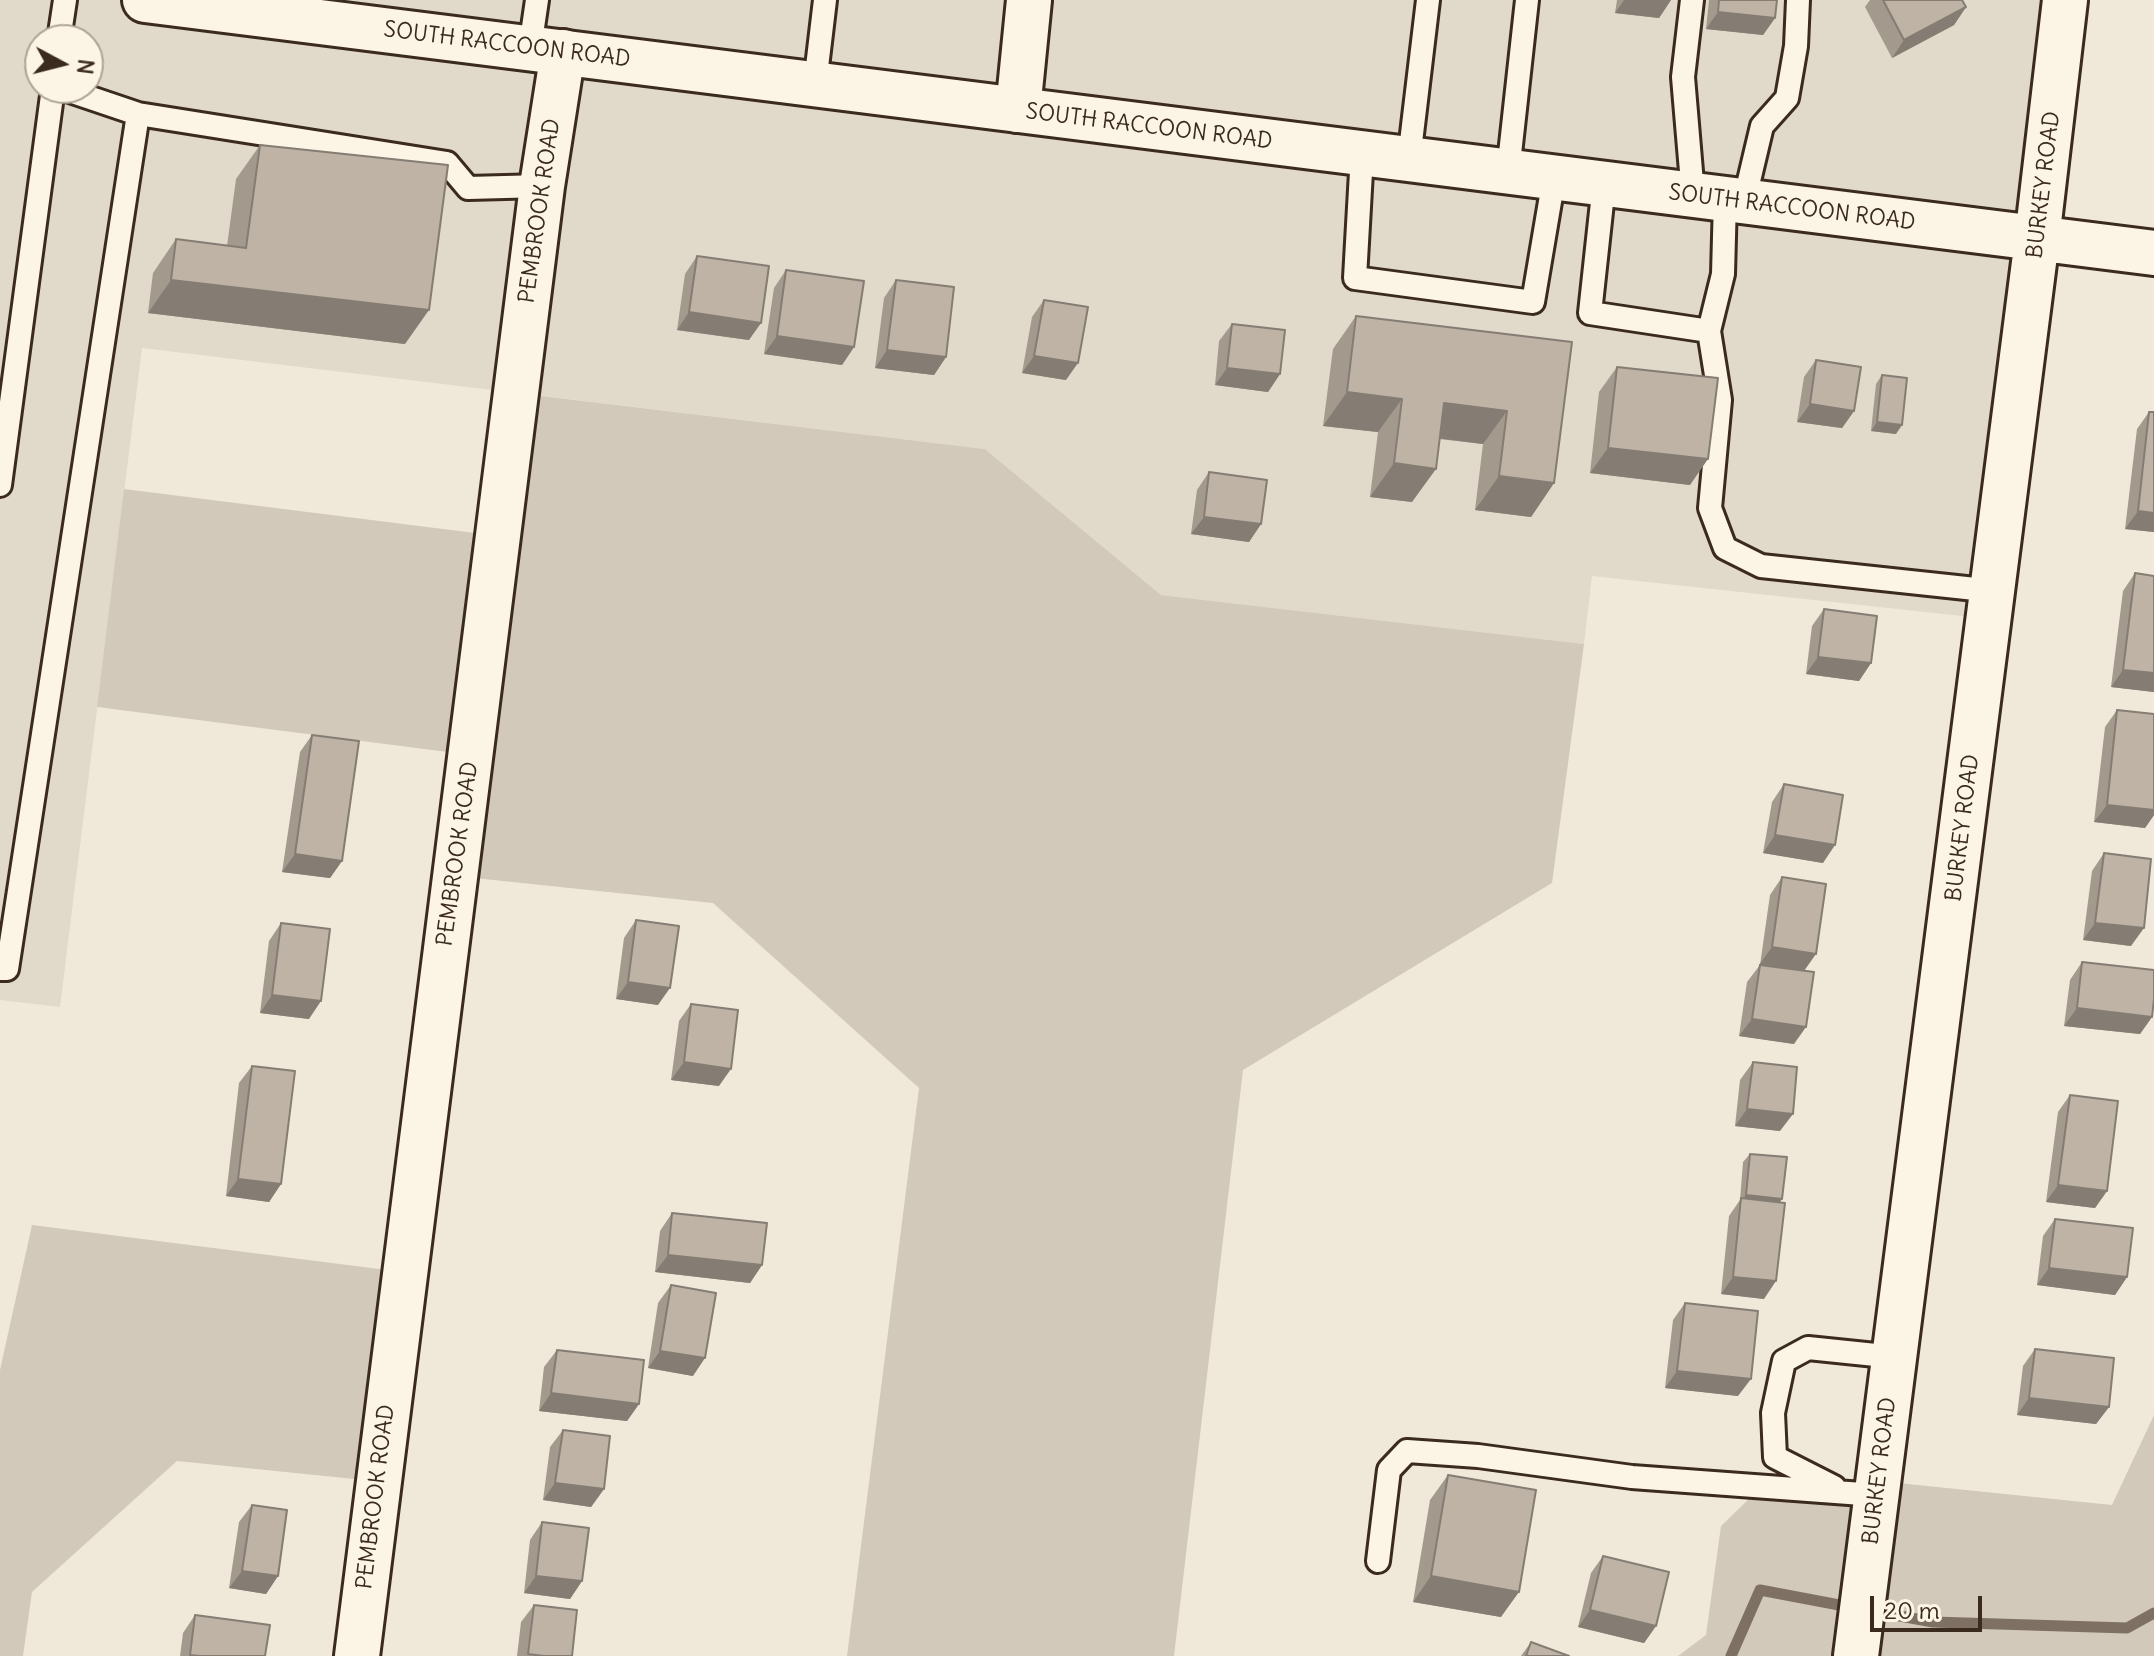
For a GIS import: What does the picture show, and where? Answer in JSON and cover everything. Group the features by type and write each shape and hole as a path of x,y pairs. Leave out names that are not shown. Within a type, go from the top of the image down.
{"street":[{"name":"SOUTH RACCOON ROAD","path":"145,0 380,14 547,50 2154,253"},
{"path":"1018,110 1029,0"},
{"name":"BURKEY ROAD","path":"1857,1655 1868,1564 1859,1493 1895,1357 1994,591 2065,0"},
{"name":"PEMBROOK ROAD","path":"357,1656 542,186 547,50"}],"lane":[{"path":"61,24 65,0"},
{"path":"537,0 547,50"},
{"path":"815,84 825,0"},
{"path":"1409,159 1428,0"},
{"path":"1508,172 1527,0"},
{"path":"1692,0 1683,77 1721,199 1723,274 1709,331 1720,400 1710,508 1725,548 1761,566 1994,591"},
{"path":"1721,199 1762,126 1787,98 1796,46 1798,0"},
{"path":"104,103 138,114 447,163 468,188 542,186"},
{"path":"0,485 51,104"},
{"path":"0,969 7,969 138,114"},
{"path":"1362,154 1355,278 1533,302 1554,178"},
{"path":"1604,184 1590,313 1709,331"},
{"path":"1859,1493 1775,1457 1773,1413 1784,1361 1808,1348 1895,1357"},
{"path":"1378,1561 1389,1470 1407,1451 1478,1456 1632,1477 1859,1493"}],"shaded area":[{"path":"0,0 2065,0 1990,619 1592,576 1584,644 1161,595 985,449 142,348 60,1007 0,1000"},
{"path":"516,393 985,449 1161,595 1584,644 1552,883 1243,1070 1174,1656 847,1656 919,1088 713,903 455,876 471,755 97,707 124,489 499,536"},
{"path":"32,1225 387,1270 364,1480 177,1461 32,1592 23,1656 0,1656 0,1370"},
{"path":"2154,1415 2154,1656 1678,1656 1706,1635 1721,1526 1753,1495 1875,1507 1879,1481 2112,1505"}],"building":[{"path":"1719,0 1777,0 1775,18 1718,12"},
{"path":"1883,0 1962,0 1966,7 1904,40"},
{"path":"260,145 448,165 429,310 171,280 176,239 246,248"},
{"path":"697,256 769,266 761,323 689,312"},
{"path":"786,270 864,281 854,347 777,336"},
{"path":"896,280 954,287 946,357 887,350"},
{"path":"1044,300 1088,307 1078,363 1034,356"},
{"path":"1356,316 1572,342 1554,483 1499,476 1507,411 1444,403 1436,469 1394,463 1402,399 1347,392"},
{"path":"1232,324 1285,330 1280,374 1227,368"},
{"path":"1816,360 1861,367 1854,411 1810,404"},
{"path":"1617,367 1718,378 1708,459 1608,448"},
{"path":"1882,375 1907,378 1902,425 1877,422"},
{"path":"2149,412 2154,412 2154,513 2138,511"},
{"path":"1209,472 1267,480 1261,524 1204,517"},
{"path":"2135,573 2154,576 2154,673 2123,670"},
{"path":"1824,609 1877,616 1871,663 1818,657"},
{"path":"2117,710 2154,714 2154,810 2107,805"},
{"path":"312,735 359,741 342,861 295,854"},
{"path":"1784,784 1843,795 1835,845 1775,835"},
{"path":"2104,853 2151,859 2144,928 2095,923"},
{"path":"1782,877 1826,884 1816,954 1772,947"},
{"path":"636,920 679,926 670,988 628,982"},
{"path":"281,923 330,929 321,1001 272,995"},
{"path":"2082,962 2154,970 2152,1017 2077,1008"},
{"path":"1760,965 1814,972 1806,1027 1752,1019"},
{"path":"691,1004 738,1010 731,1069 684,1062"},
{"path":"1753,1062 1797,1067 1793,1114 1747,1109"},
{"path":"252,1066 295,1071 281,1184 238,1179"},
{"path":"2070,1095 2118,1101 2107,1191 2058,1185"},
{"path":"1750,1154 1787,1157 1782,1199 1746,1195"},
{"path":"1741,1198 1785,1203 1776,1281 1733,1277"},
{"path":"672,1213 767,1223 762,1265 668,1255"},
{"path":"2055,1219 2133,1228 2127,1277 2049,1268"},
{"path":"671,1285 716,1293 705,1358 660,1351"},
{"path":"1685,1303 1758,1311 1751,1379 1677,1371"},
{"path":"2035,1349 2114,1358 2109,1407 2029,1398"},
{"path":"557,1350 644,1360 639,1404 551,1393"},
{"path":"563,1430 610,1436 604,1489 555,1483"},
{"path":"1448,1475 1536,1490 1519,1592 1431,1576"},
{"path":"252,1505 287,1510 278,1576 242,1571"},
{"path":"542,1522 589,1528 582,1581 536,1576"},
{"path":"1603,1556 1669,1572 1656,1626 1590,1610"},
{"path":"534,1605 577,1610 572,1656 528,1654"},
{"path":"195,1615 270,1625 265,1656 190,1655"},
{"path":"1531,1642 1569,1656 1526,1656"}],"waterway":[{"path":"1731,1656 1760,1590 1855,1608"},
{"path":"1872,1611 1933,1622 2127,1628 2154,1613"}]}
